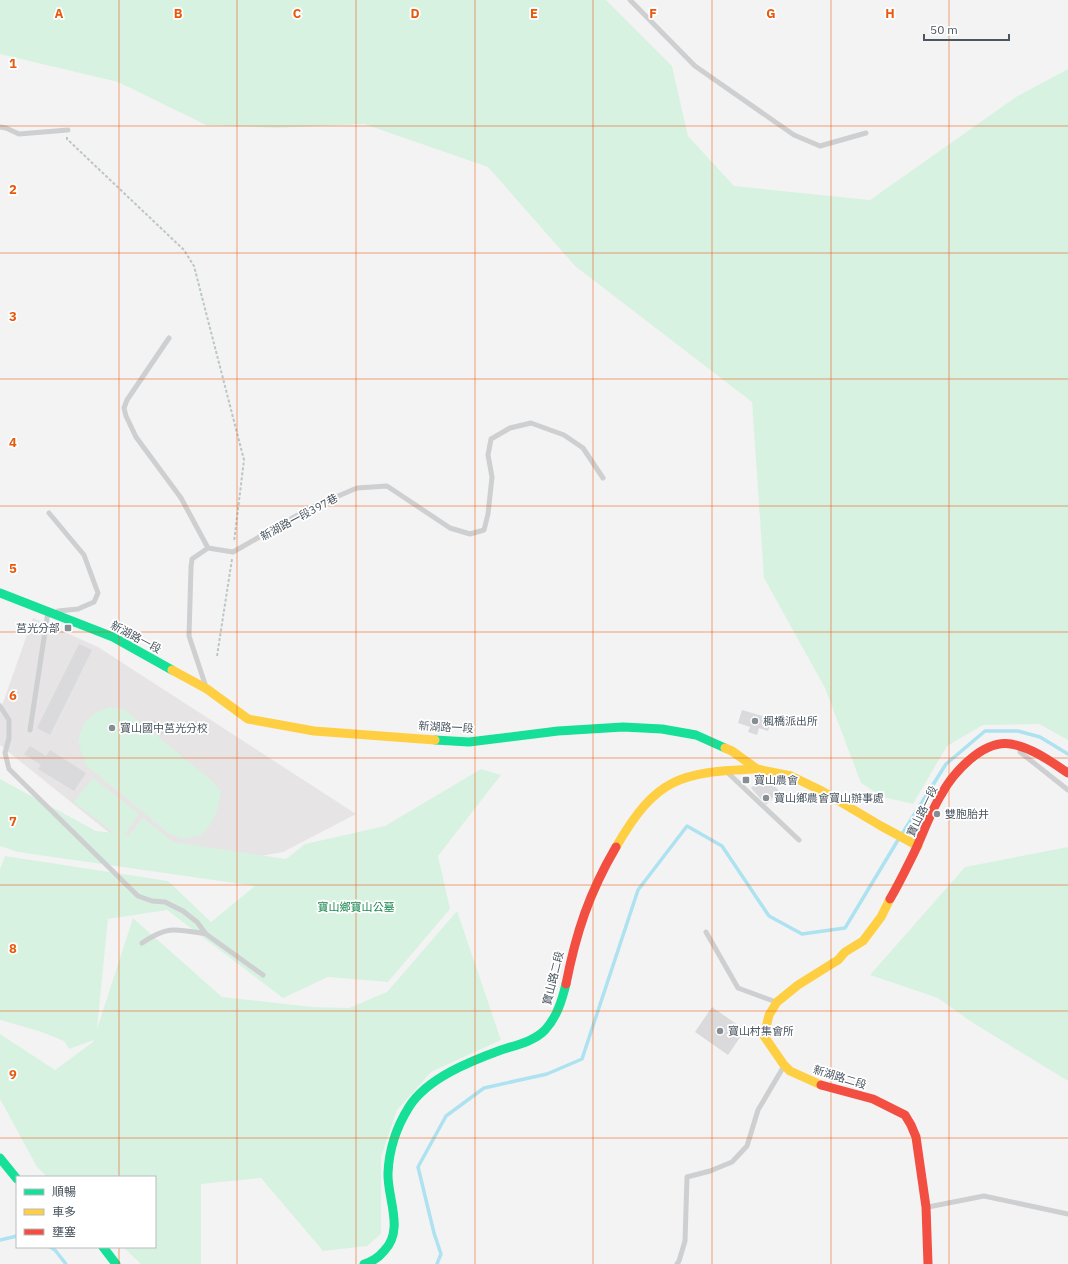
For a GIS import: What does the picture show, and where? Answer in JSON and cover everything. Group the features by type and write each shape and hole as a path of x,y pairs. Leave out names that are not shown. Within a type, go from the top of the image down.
{"street":[{"name":"新湖路一段","path":"0,593 113,637 207,689 248,719 314,731 469,742 558,732 623,727 662,729 696,735 732,751 757,769 791,776 816,788 918,846"},
{"name":"寶山路一段","path":"918,846 941,794 960,769 974,755 992,746 1010,744 1036,752 1068,773"},
{"name":"寶山路二段","path":"364,1264 380,1256 391,1244 395,1229 388,1180 390,1155 395,1135 406,1112 416,1098 430,1086 452,1072 477,1060 533,1038 544,1031 560,1007 576,935 588,901 605,865 626,829 646,803 669,785 683,777 725,771 757,769"},
{"name":"新湖路二段","path":"918,846 881,917 863,941 845,952 838,960 798,985 777,1002 769,1015 764,1036 790,1072 826,1087 873,1099 905,1115 916,1137 926,1207 928,1264"},
{"path":"0,1158 16,1178"},
{"path":"104,1248 116,1264"}],"lane":[{"path":"630,0 695,66 794,135 820,146 866,133"},
{"path":"0,127 19,134 68,130"},
{"path":"169,338 127,400 124,408 126,416 136,437 181,498 208,548"},
{"name":"新湖路一段397巷","path":"233,552 310,508 357,488 387,486 450,528 470,534 484,530 488,514 492,477 488,455 491,439 510,428 530,423 564,435 583,448 603,478"},
{"path":"30,730 48,612 78,610 94,602 98,593 84,556 49,513"},
{"path":"207,689 189,636 190,574 192,560 208,548 233,552"},
{"path":"0,706 9,720 9,738 5,753 9,769 138,896 152,901 165,902 183,911 197,922 206,934 263,975"},
{"path":"1010,744 1068,790"},
{"path":"725,771 800,840"},
{"path":"142,943 155,934 168,930 182,930 206,934"},
{"path":"706,932 738,988 777,1002"},
{"path":"677,1264 685,1241 687,1177 710,1171 732,1162 746,1146 758,1110 784,1065"},
{"path":"926,1207 984,1196 1068,1214"}],"path":[{"path":"68,130 67,139 184,250 194,266 244,460 233,552 217,656"}],"shaded area":[{"name":"寶山國中莒光分校","path":"33,618 98,647 356,814 283,852 158,872 0,745 0,711"}],"green space":[{"path":"0,0 606,0 672,66 688,136 734,186 870,200 1016,97 1068,69 1068,740 1039,724 983,725 947,746 913,804 883,797 861,783 825,688 764,578 752,402 575,266 488,167 364,124 277,128 206,125 118,82 0,54"},
{"path":"109,707 125,710 211,780 221,791 219,804 215,814 202,835 184,839 168,833 86,765 78,742 83,725 94,713"},
{"name":"寶山鄉寶山公墓","path":"481,769 501,775 438,856 450,909 388,982 328,977 283,998 167,910 108,919 97,1029 133,918 222,997 313,1007 349,1008 387,992 457,911 501,1040 431,1072 397,1110 381,1157 381,1234 367,1246 323,1251 261,1178 201,1184 201,1264 141,1264 124,1248 156,1248 156,1176 46,1176 37,1167 0,1099 0,1034 55,1070 94,1040 69,1049 64,1041 39,1031 0,1020 0,869 5,856 168,881 211,922 255,886 18,852 0,846 0,779 96,831 114,833 74,802 93,778 139,814 124,835 129,835 143,818 173,842 286,859 305,844 385,826"},
{"path":"1068,847 1068,1081 970,1021 938,998 870,975 965,867"}],"building":[{"path":"79,644 92,650 50,735 37,728"},
{"name":"楓橋派出所","path":"742,710 772,719 768,731 759,728 757,735 748,732 750,727 738,723"},
{"path":"153,720 166,728 162,735 149,727"},
{"path":"30,746 46,756 50,750 86,773 74,791 38,769 41,765 24,754"},
{"name":"寶山鄉農會寶山辦事處","path":"761,778 769,779 779,791 766,805 751,788"},
{"name":"寶山村集會所","path":"712,1007 745,1030 728,1055 695,1032"}],"waterway":[{"path":"902,834 946,764 985,731 1018,731 1040,737 1068,754"},
{"path":"437,1264 441,1254 434,1233 418,1167 446,1116 484,1088 547,1074 582,1059 638,890 687,826 722,846 769,916 802,934 845,928 898,840"},
{"path":"0,1240 16,1236"},
{"path":"52,1248 66,1264"}],"traffic: fast":[{"path":"0,593 113,637 172,670"},
{"path":"435,740 469,742 558,731 623,727 662,729 696,735 725,748"},
{"path":"364,1264 373,1261 382,1253 390,1243 393,1233 394,1214 388,1183 390,1156 394,1138 409,1107 427,1087 450,1072 489,1054 530,1040 540,1034 545,1030 556,1014 566,984"},
{"path":"0,1158 16,1178"},
{"path":"104,1248 116,1264"}],"traffic: slow":[{"path":"172,670 207,689 248,719 314,731 435,740"},
{"path":"725,748 732,751 757,769 791,776 822,791 918,846"},
{"path":"616,847 630,824 644,806 672,783 689,777 708,773 730,770 757,769"},
{"path":"821,1085 790,1071 784,1065 764,1036 769,1015 777,1002 798,985 838,960 845,952 863,941 881,917 890,899"}],"traffic: jam":[{"path":"890,899 914,853 933,809 946,786 970,759 990,747 1000,744 1011,744 1034,752 1068,773"},
{"path":"566,984 579,930 591,897 616,847"},
{"path":"821,1085 873,1099 905,1115 911,1125 916,1137 926,1207 928,1264"}],"place":[{"name":"莒光分部","path":"68,628"},
{"name":"楓橋派出所","path":"755,721"},
{"name":"寶山國中莒光分校","path":"112,728"},
{"name":"寶山農會","path":"746,780"},
{"name":"寶山鄉農會寶山辦事處","path":"766,798"},
{"name":"雙胞胎井","path":"937,814"},
{"name":"寶山村集會所","path":"720,1031"}]}
